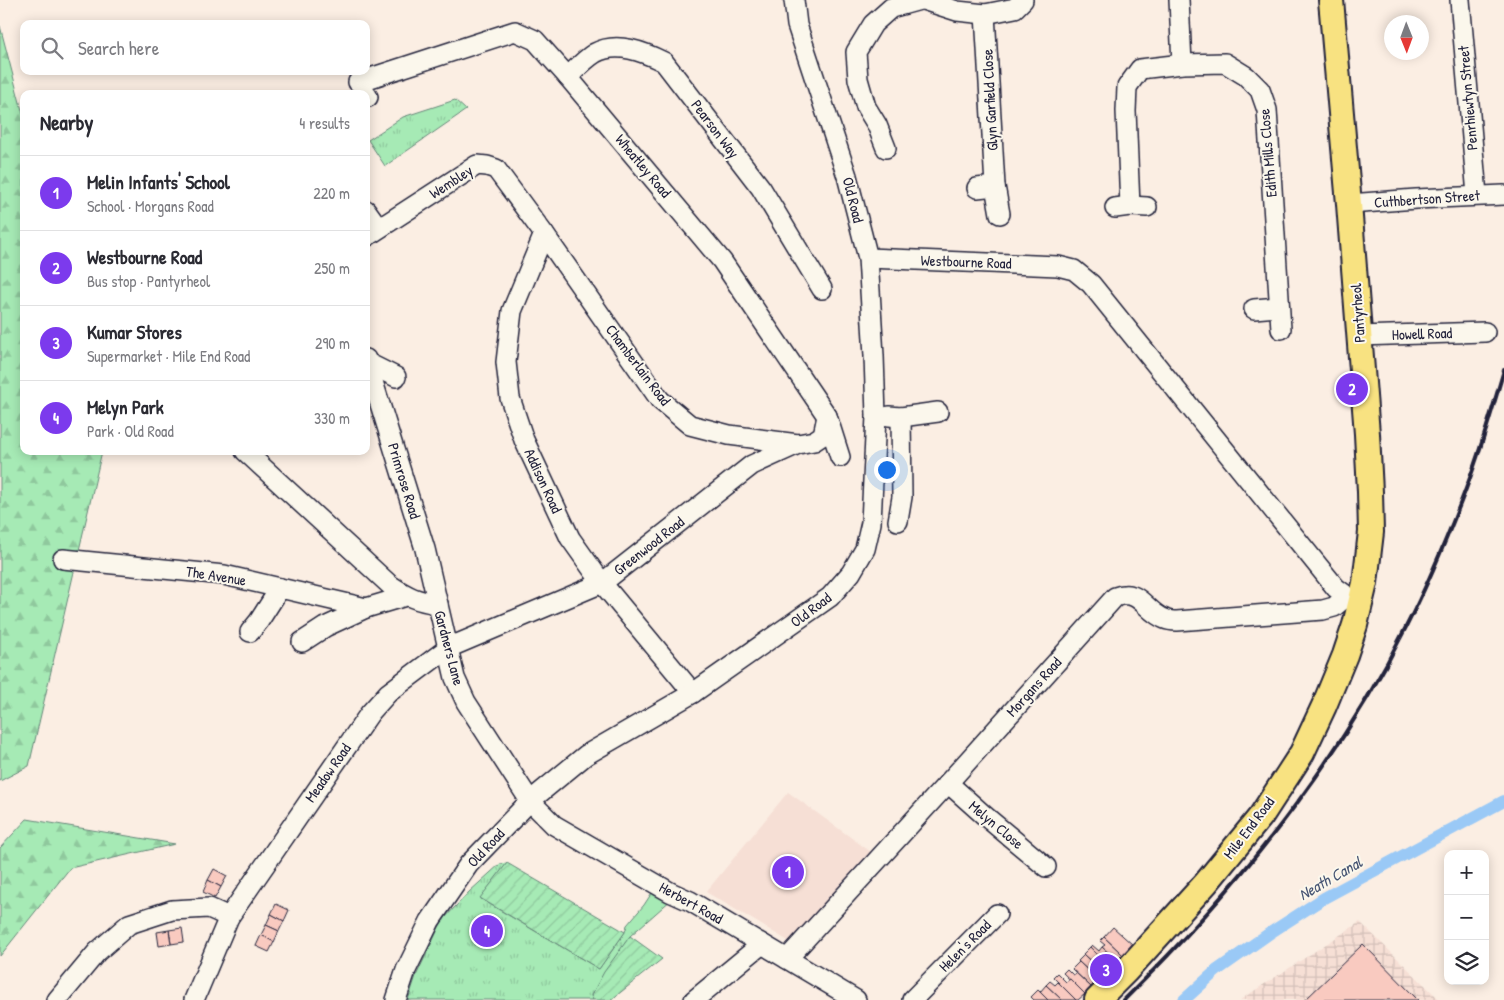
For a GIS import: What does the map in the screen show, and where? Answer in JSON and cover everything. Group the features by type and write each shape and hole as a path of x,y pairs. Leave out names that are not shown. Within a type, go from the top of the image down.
{"main road":[{"name":"Pantyrheol","path":"1331,0 1367,434 1371,532 1365,583 1354,598 1355,625"},
{"name":"Mile End Road","path":"1097,1000 1206,883 1261,816 1302,753 1324,706 1355,625"}],"street":[{"name":"Old Road","path":"396,1000 406,970 430,921 469,864 530,801 586,756 693,693 830,597 851,574 865,549 871,523 876,416 868,258 847,176 797,24 794,0"},
{"path":"886,148 884,120 866,107 858,79 856,52 873,24 891,8 921,0 957,11 985,14 1015,8 1023,0"},
{"path":"1179,0 1182,64"},
{"name":"Penrhiewtyn Street","path":"1460,0 1477,196"},
{"name":"Glyn Garfield Close","path":"985,14 986,187 1000,214"},
{"name":"Wheatley Road","path":"362,88 515,31 535,40 568,76 722,261 827,416 840,457"},
{"name":"Pearson Way","path":"568,76 595,53 614,47 644,52 664,62 761,188 822,289"},
{"name":"Edith Mills Close","path":"1131,207 1126,111 1127,87 1140,69 1182,64 1225,63 1246,76 1260,90 1267,110 1281,329"},
{"name":"Wembley","path":"373,233 477,165 496,169 544,234"},
{"name":"Cuthbertson Street","path":"1349,204 1504,194"},
{"name":"Chamberlain Road","path":"544,234 660,400 690,425 729,435 798,444"},
{"name":"Addison Road","path":"544,234 512,311 506,362 510,398 524,440 570,538 602,583 693,693"},
{"name":"Westbourne Road","path":"868,258 1058,266 1074,270 1091,284 1336,588 1354,598"},
{"path":"1254,309 1279,307"},
{"name":"Howell Road","path":"1359,336 1486,332"},
{"path":"370,363 396,377"},
{"name":"Primrose Road","path":"370,385 425,549 438,604"},
{"path":"876,416 901,417 938,412"},
{"name":"Greenwood Road","path":"448,648 602,583 752,465 798,444 814,441 823,435 827,416"},
{"path":"898,520 902,497 901,417"},
{"name":"Gardners Lane","path":"249,455 390,586 420,602 438,604 455,678 466,702 530,801"},
{"name":"The Avenue","path":"63,559 224,575 366,608"},
{"path":"250,632 280,588"},
{"name":"Morgans Road","path":"787,959 1115,597 1123,594 1132,594 1165,619 1177,621 1323,610 1354,598"},
{"path":"302,642 325,627 366,608 406,596"},
{"name":"Meadow Road","path":"194,1000 228,917 370,712 388,693 448,648"},
{"name":"Melyn Close","path":"948,783 984,816 1046,867"},
{"name":"Herbert Road","path":"530,801 554,825 670,892 690,901 856,1000"},
{"path":"57,1000 98,952 129,924 172,910 209,908 228,917"},
{"name":"Helen's Road","path":"912,1000 997,914"},
{"path":"694,1000 762,944"}],"shaded area":[{"path":"788,792 871,852 790,942 706,892"},
{"path":"1360,922 1440,1000 1240,1000"}],"green space":[{"path":"0,26 20,103 20,455 101,455 29,766 0,781"},
{"path":"455,100 466,110 385,166 370,143 370,139 403,117"},
{"path":"27,819 175,844 70,868 0,956 0,848"},
{"path":"507,863 481,899 599,969 625,932 627,925 655,888 672,899 630,936 591,995 593,1000 408,1000 416,976 442,921 469,892 500,864"},
{"path":"507,863 625,932 599,969 480,898"},
{"path":"630,936 662,959 611,1000 593,1000 591,996 604,972"}],"building":[{"path":"214,869 227,876 221,887 208,880"},
{"path":"208,880 221,887 215,898 203,892"},
{"path":"276,904 289,910 284,921 271,914"},
{"path":"271,914 284,921 279,931 266,925"},
{"path":"266,925 279,931 274,942 261,935"},
{"path":"1113,927 1133,945 1123,955 1104,937"},
{"path":"182,928 184,942 171,944 169,930"},
{"path":"169,930 171,944 159,946 157,932"},
{"path":"261,935 274,942 269,952 256,946"},
{"path":"1104,937 1123,955 1117,961 1102,947 1105,945 1100,941"},
{"path":"1363,944 1418,1000 1305,1000"},
{"path":"1092,945 1099,951 1102,947 1117,961 1110,968 1090,947"},
{"path":"1090,947 1110,968 1104,974 1083,954"},
{"path":"1084,955 1104,974 1098,980 1078,961"},
{"path":"1079,962 1098,980 1091,987 1072,969"},
{"path":"1067,969 1073,975 1076,973 1091,987 1085,994 1063,973"},
{"path":"1057,973 1066,982 1070,979 1085,994 1076,1000 1053,977"},
{"path":"1050,981 1055,985 1058,982 1076,1000 1062,1000 1046,985"},
{"path":"1046,985 1062,1000 1048,1000 1040,992"},
{"path":"1038,990 1048,1000 1034,1000 1031,997"}],"waterway":[{"name":"Neath Canal","path":"1184,1000 1216,971 1324,898 1504,801"}],"railway":[{"path":"1124,1000 1244,871 1315,778 1348,729 1378,679 1414,612 1449,532 1485,435 1504,370"}],"place":[{"name":"Westbourne Road","path":"1352,389"},
{"name":"Melin Infants' School","path":"788,872"},
{"name":"Melyn Park","path":"487,931"},
{"name":"Kumar Stores","path":"1106,970"}]}
